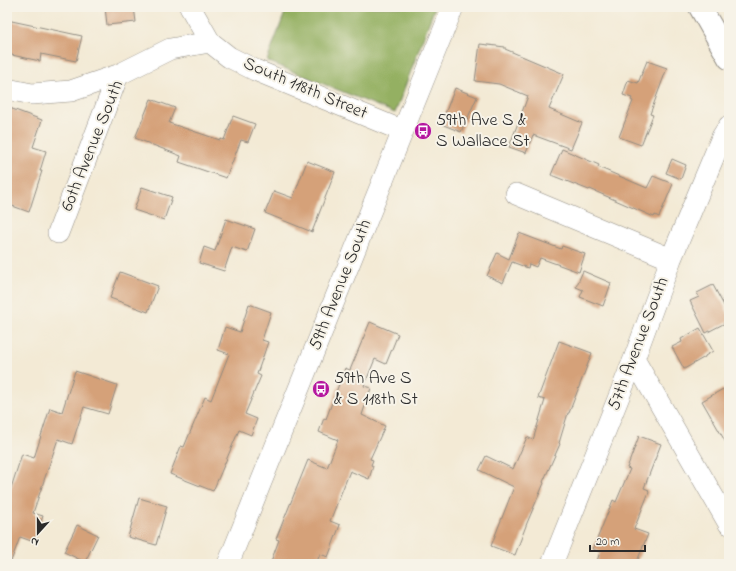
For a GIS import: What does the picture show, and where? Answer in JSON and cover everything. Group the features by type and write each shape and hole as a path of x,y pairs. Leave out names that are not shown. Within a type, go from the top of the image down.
{"street":[{"path":"190,7 210,42"},
{"name":"59th Avenue South","path":"228,564 453,7"},
{"path":"700,7 729,58"},
{"name":"60th Avenue South","path":"58,232 118,75 170,49 210,42"},
{"name":"South 118th Street","path":"210,42 230,57 255,70 403,131"},
{"path":"7,89 32,94 71,91 118,75"},
{"name":"57th Avenue South","path":"552,564 634,359 671,259 722,137 729,126"},
{"path":"516,194 671,259"},
{"path":"634,359 729,524"}],"green space":[{"path":"287,7 435,7 395,113 267,61"}],"building":[{"path":"105,7 134,7 136,22 107,25"},
{"path":"7,20 82,36 76,61 41,54 40,61 7,54"},
{"path":"480,44 505,47 505,49 564,74 549,109 582,123 571,149 533,135 526,153 509,147 528,96 499,84 475,81"},
{"path":"647,61 667,68 650,114 653,115 641,145 619,137 633,101 631,100 632,98 623,95 628,80 638,83"},
{"path":"455,88 477,97 461,132 441,124"},
{"path":"151,99 175,108 169,123 220,140 224,140 233,116 255,124 248,142 241,140 226,178 179,162 181,156 135,138"},
{"path":"7,107 42,120 33,147 46,151 40,171 42,171 29,212 7,204 7,137 11,124 7,123"},
{"path":"562,149 599,165 598,167 647,188 653,176 673,184 659,217 655,215 654,217 590,189 589,190 551,175"},
{"path":"672,159 686,165 681,179 666,173"},
{"path":"307,161 335,172 312,232 265,213 274,191 293,198"},
{"path":"142,187 172,197 164,220 134,210"},
{"path":"226,219 255,229 247,252 232,247 224,271 199,263 204,247 215,251"},
{"path":"519,233 561,249 562,246 585,254 579,272 540,258 536,267 529,264 528,268 512,262 503,283 487,276 497,253 509,259"},
{"path":"583,271 611,283 603,306 580,297 583,290 576,287"},
{"path":"120,272 158,286 148,312 110,298"},
{"path":"713,285 729,315 729,321 706,333 690,301 699,297 697,293"},
{"path":"249,304 271,312 262,340 268,342 257,374 261,376 245,414 257,419 251,435 239,430 213,491 170,474 181,446 184,447 205,397 211,400 229,354 218,350 225,327 240,332"},
{"path":"370,322 398,334 386,364 375,359 364,386 371,388 362,415 385,426 370,459 373,460 371,465 373,466 369,479 350,471 330,521 340,525 328,557 320,554 316,564 270,564 279,540 276,539 308,460 327,468 338,440 319,432 324,418 326,419 345,368 350,370"},
{"path":"700,328 713,351 684,369 672,347 682,342 681,339"},
{"path":"559,341 592,353 568,413 559,443 560,444 543,482 544,483 515,555 491,546 514,487 479,470 486,456 513,469 527,437 533,440 545,400 538,398"},
{"path":"75,371 117,385 108,414 84,407 72,444 58,439 33,513 43,516 34,542 20,537 10,564 7,564 7,494 9,494 22,454 34,458 50,408 62,412"},
{"path":"723,389 729,399 729,448 702,401"},
{"path":"639,436 661,444 644,488 649,490 649,492 634,529 648,534 636,564 596,564 600,552 593,549 613,500 616,502 630,469 627,468"},
{"path":"139,498 167,506 156,545 128,537"},
{"path":"77,525 98,535 85,562 64,552"}],"place":[{"name":"59th Ave S & S Wallace St","path":"423,131"},
{"name":"59th Ave S & S 118th St","path":"321,389"}]}
